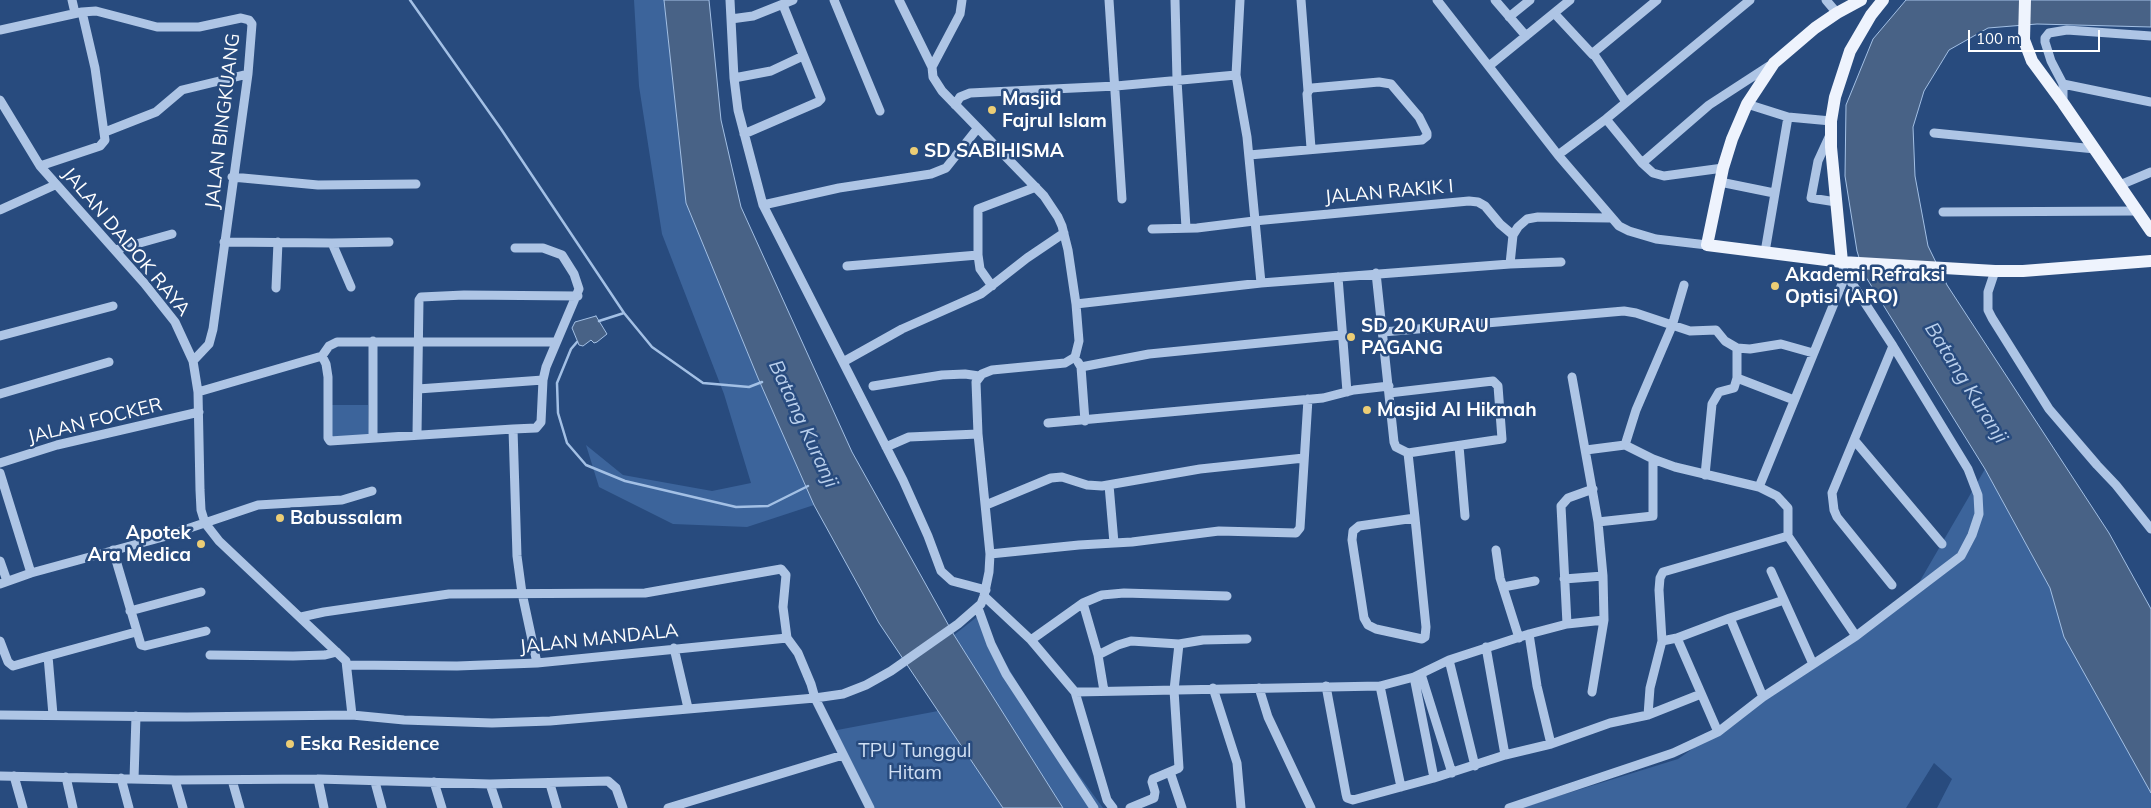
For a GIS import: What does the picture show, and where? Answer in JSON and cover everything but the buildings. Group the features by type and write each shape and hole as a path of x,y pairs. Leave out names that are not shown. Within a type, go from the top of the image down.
{"main road":[{"path":"1871,15 1861,0 1837,13 1774,63 1747,104 1732,140 1723,168 1707,244 1847,262 1994,270 2023,271 2151,261"},
{"path":"1847,262 1836,202 1831,126 1836,90 1846,59 1871,15 1883,0"},
{"path":"2025,0 2024,29 2026,49 2032,61 2151,231"}],"street":[{"path":"40,166 102,145 105,140 95,68 79,12 72,0"},
{"path":"730,0 734,78 738,110 763,205 915,506 940,570 952,580 985,593 1031,640 1076,692 1107,800 1113,808"},
{"path":"731,19 746,18 793,0"},
{"path":"834,0 880,111"},
{"path":"899,0 932,67 932,74 936,83 977,129 1003,152 1036,187 1054,210 1064,233 1076,304 1079,341 1075,357 1081,367 1085,421"},
{"path":"932,67 960,14 962,0"},
{"path":"1109,0 1122,199"},
{"path":"1175,0 1177,80 1186,228"},
{"path":"1240,0 1236,75 1249,156 1261,283"},
{"path":"1301,0 1311,148"},
{"path":"1437,0 1558,155 1610,218 1624,229 1638,234 1687,244 1707,244"},
{"path":"1495,0 1526,36"},
{"path":"1509,17 1530,0"},
{"path":"1489,66 1570,0"},
{"path":"1593,55 1594,50 1657,0"},
{"path":"1558,155 1606,119 1750,0"},
{"path":"1826,0 1837,13"},
{"path":"744,134 820,101 821,95 782,5"},
{"name":"JALAN BINGKUANG","path":"79,12 96,11 137,23 172,28 198,27 246,18 252,24 248,74 232,177 213,329 206,348 193,361"},
{"path":"0,30 79,12"},
{"path":"1554,13 1593,55 1626,102"},
{"path":"2063,103 2064,84 2051,61 2045,42 2046,35 2053,31 2151,36"},
{"path":"734,78 771,71 803,56"},
{"path":"1642,163 1709,105 1774,63"},
{"path":"105,132 156,112 182,90 248,74"},
{"path":"955,105 960,97 970,93 1116,86 1236,75"},
{"path":"1249,156 1311,148 1422,140 1428,134 1419,117 1392,84 1379,82 1312,88 1308,91"},
{"path":"2064,84 2151,102"},
{"name":"JALAN DADOK RAYA","path":"0,100 40,166 170,315 193,361 199,412 200,503 205,523 219,541 301,617 346,661 347,665"},
{"path":"1747,104 1788,117 1831,126 1818,161 1811,198 1836,202"},
{"path":"1765,252 1788,117"},
{"path":"1606,119 1642,163 1653,173 1664,176 1723,168"},
{"path":"763,205 839,188 919,177 937,172 946,168 977,129"},
{"path":"1934,133 2095,149"},
{"path":"2120,186 2151,172"},
{"path":"232,177 318,185 416,184"},
{"path":"1720,182 1774,193"},
{"path":"0,210 55,184"},
{"path":"992,286 982,275 978,255 978,209 1036,187"},
{"name":"JALAN RAKIK I","path":"1152,229 1186,228 1474,201 1485,206 1513,235"},
{"path":"1943,212 2137,211"},
{"path":"1510,264 1513,235 1523,222 1531,218 1610,218"},
{"path":"843,362 902,329 972,299 1064,233"},
{"path":"114,250 172,234"},
{"path":"224,242 389,242"},
{"path":"276,288 278,242"},
{"path":"332,243 351,287"},
{"path":"322,356 326,364 328,377 329,440 536,428 540,425 542,419 543,380 556,342 578,296 577,282 562,255 543,248 515,248"},
{"path":"847,266 978,255"},
{"path":"1076,304 1338,276 1561,262"},
{"path":"1759,487 1846,274 1847,262"},
{"path":"1994,270 1988,300 1992,318 2050,409 2151,528"},
{"path":"1048,423 1333,397 1346,392 1389,389 1492,380 1498,386 1502,439 1408,453 1396,447 1394,442 1389,389 1383,332 1376,273"},
{"path":"1510,808 1673,753 1718,732 1763,697 1856,636 1961,556 1972,535 1978,514 1978,495 1968,469 1893,346 1846,274"},
{"path":"1338,276 1346,392"},
{"path":"1626,445 1636,410 1672,326 1684,285"},
{"path":"417,434 419,300 422,297 578,296"},
{"path":"0,336 113,306"},
{"path":"1383,332 1565,318 1616,311 1636,313 1690,331 1716,330 1725,341 1737,348 1781,344 1813,353"},
{"path":"1081,367 1149,354 1341,335"},
{"path":"373,341 373,438"},
{"path":"198,392 322,356 329,346 337,342 556,342"},
{"path":"1892,585 1834,510 1833,488 1855,441 1893,346"},
{"path":"1705,475 1712,404 1719,392 1734,388 1737,378 1737,348"},
{"path":"873,386 942,375 965,374 979,376 992,370 1065,363 1075,357"},
{"path":"0,394 108,362"},
{"path":"0,715 352,715 404,720 492,723 550,721 843,694 866,685 891,671 958,624 978,608 985,593 990,554 975,387 979,376"},
{"path":"1572,377 1593,489 1603,576 1604,620 1592,692"},
{"path":"1737,378 1794,400"},
{"path":"418,389 543,380"},
{"path":"990,554 1219,531 1296,533 1300,528 1308,399"},
{"name":"JALAN FOCKER","path":"0,463 57,445 199,412"},
{"path":"513,429 517,556 522,593 537,663"},
{"path":"886,447 909,437 978,434"},
{"path":"1855,441 1942,544"},
{"path":"1586,450 1626,445 1652,458 1705,475 1759,487 1777,496 1788,508 1788,536 1856,636"},
{"path":"1458,446 1465,516"},
{"path":"1408,453 1415,518 1426,627 1425,637 1422,639 1376,629 1368,625 1364,618 1352,540 1353,531 1358,526 1415,518"},
{"path":"986,506 1047,478 1062,477 1094,486 1110,485 1132,479 1200,469 1304,458"},
{"path":"1598,522 1652,516 1652,458"},
{"path":"0,473 2,490 31,573"},
{"path":"1110,485 1114,543"},
{"path":"1567,624 1561,506 1568,498 1593,489"},
{"path":"0,561 4,582 205,523 258,505 342,500 372,491"},
{"path":"1648,715 1649,696 1662,641 1659,590 1660,578 1663,572 1788,536"},
{"path":"113,550 140,643 145,646 206,631"},
{"path":"1496,550 1503,587 1519,638"},
{"path":"301,617 449,594 645,593 781,569 786,575 783,607 787,638 798,653 815,698 870,808"},
{"path":"1771,571 1813,664"},
{"path":"1564,579 1603,576"},
{"path":"1503,587 1536,581"},
{"path":"130,611 201,592"},
{"path":"1031,640 1083,603 1102,595 1227,596"},
{"path":"1662,641 1677,638 1784,600"},
{"path":"1083,603 1098,655 1104,691"},
{"path":"978,608 991,644 1006,674 1094,808"},
{"path":"1730,618 1763,697"},
{"path":"1076,692 1380,686 1418,676 1449,660 1529,634 1567,624 1604,620"},
{"path":"0,641 8,662 13,666 136,632"},
{"path":"1529,634 1537,686 1551,744"},
{"name":"JALAN MANDALA","path":"347,665 465,666 537,663 787,638"},
{"path":"1677,638 1718,732"},
{"path":"1098,655 1131,641 1179,644 1198,641 1247,639"},
{"path":"1130,808 1154,798 1155,792 1152,779 1178,769 1174,690 1179,644"},
{"path":"1486,647 1505,755"},
{"path":"674,648 688,708"},
{"path":"210,655 325,656 337,652"},
{"path":"48,656 53,715"},
{"path":"1449,660 1475,766"},
{"path":"347,665 352,715"},
{"path":"1418,676 1452,773"},
{"path":"1418,676 1434,778"},
{"path":"1326,686 1347,798 1351,800 1357,800 1452,773 1505,755 1551,744 1610,723 1648,715 1701,694"},
{"path":"1380,686 1400,787"},
{"path":"1212,688 1237,763 1241,808"},
{"path":"1259,688 1268,717 1311,808"},
{"path":"134,779 136,716"},
{"path":"668,808 843,755"},
{"path":"1170,772 1182,808"},
{"path":"0,776 176,780 318,779 490,784 550,784 608,781 616,788 623,808"},
{"path":"14,776 23,808"},
{"path":"66,778 73,808"},
{"path":"121,778 129,808"},
{"path":"318,779 324,808"},
{"path":"176,780 183,808"},
{"path":"232,780 240,808"},
{"path":"374,782 382,808"},
{"path":"434,782 442,808"},
{"path":"490,784 498,808"},
{"path":"550,784 557,808"}],"green space":[{"path":"634,0 664,0 686,203 758,378 814,505 747,527 673,524 599,487 586,445 623,475 712,491 751,483 724,394 662,234 639,86"},
{"path":"332,405 368,405 369,436 332,437"},
{"path":"1985,469 2050,588 2151,786 2151,808 1937,808 1952,779 1934,763 1906,808 1520,808 1678,759 1913,593"},
{"path":"978,616 1039,720 1103,808 1063,808 954,635"},
{"name":"TPU Tunggul Hitam","path":"938,711 1003,808 866,808 832,731"}],"water":[{"name":"Batang Kuranji","path":"664,0 709,0 721,120 741,207 852,452 954,635 1063,808 1003,808 879,623 814,505 758,378 686,203"},
{"name":"Batang Kuranji","path":"1906,0 2151,0 2151,27 2037,24 1988,28 1949,50 1924,91 1913,127 1915,176 1928,246 1947,285 2109,533 2151,609 2151,793 2064,637 2050,588 1985,469 1864,274 1857,251 1845,176 1846,105 1873,39"},
{"path":"596,316 607,334 597,342 594,343 591,340 583,346 579,345 572,328 575,322"}],"waterway":[{"name":"Batang Kuranji","path":"410,0 501,129 624,313 652,347 703,383 749,387 762,382"},
{"path":"599,321 624,313"},
{"name":"Batang Kuranji","path":"577,342 571,349 557,383 558,413 567,443 586,465 625,481 736,507 768,506 808,486"}],"place":[{"name":"Masjid Fajrul Islam","path":"992,110"},
{"name":"SD SABIHISMA","path":"914,151"},
{"name":"Akademi Refraksi Optisi (ARO)","path":"1775,286"},
{"name":"SD 20 KURAU PAGANG","path":"1351,337"},
{"name":"Masjid Al Hikmah","path":"1367,410"},
{"name":"Babussalam","path":"280,518"},
{"name":"Apotek Ara Medica","path":"201,544"},
{"name":"Eska Residence","path":"290,744"}]}
